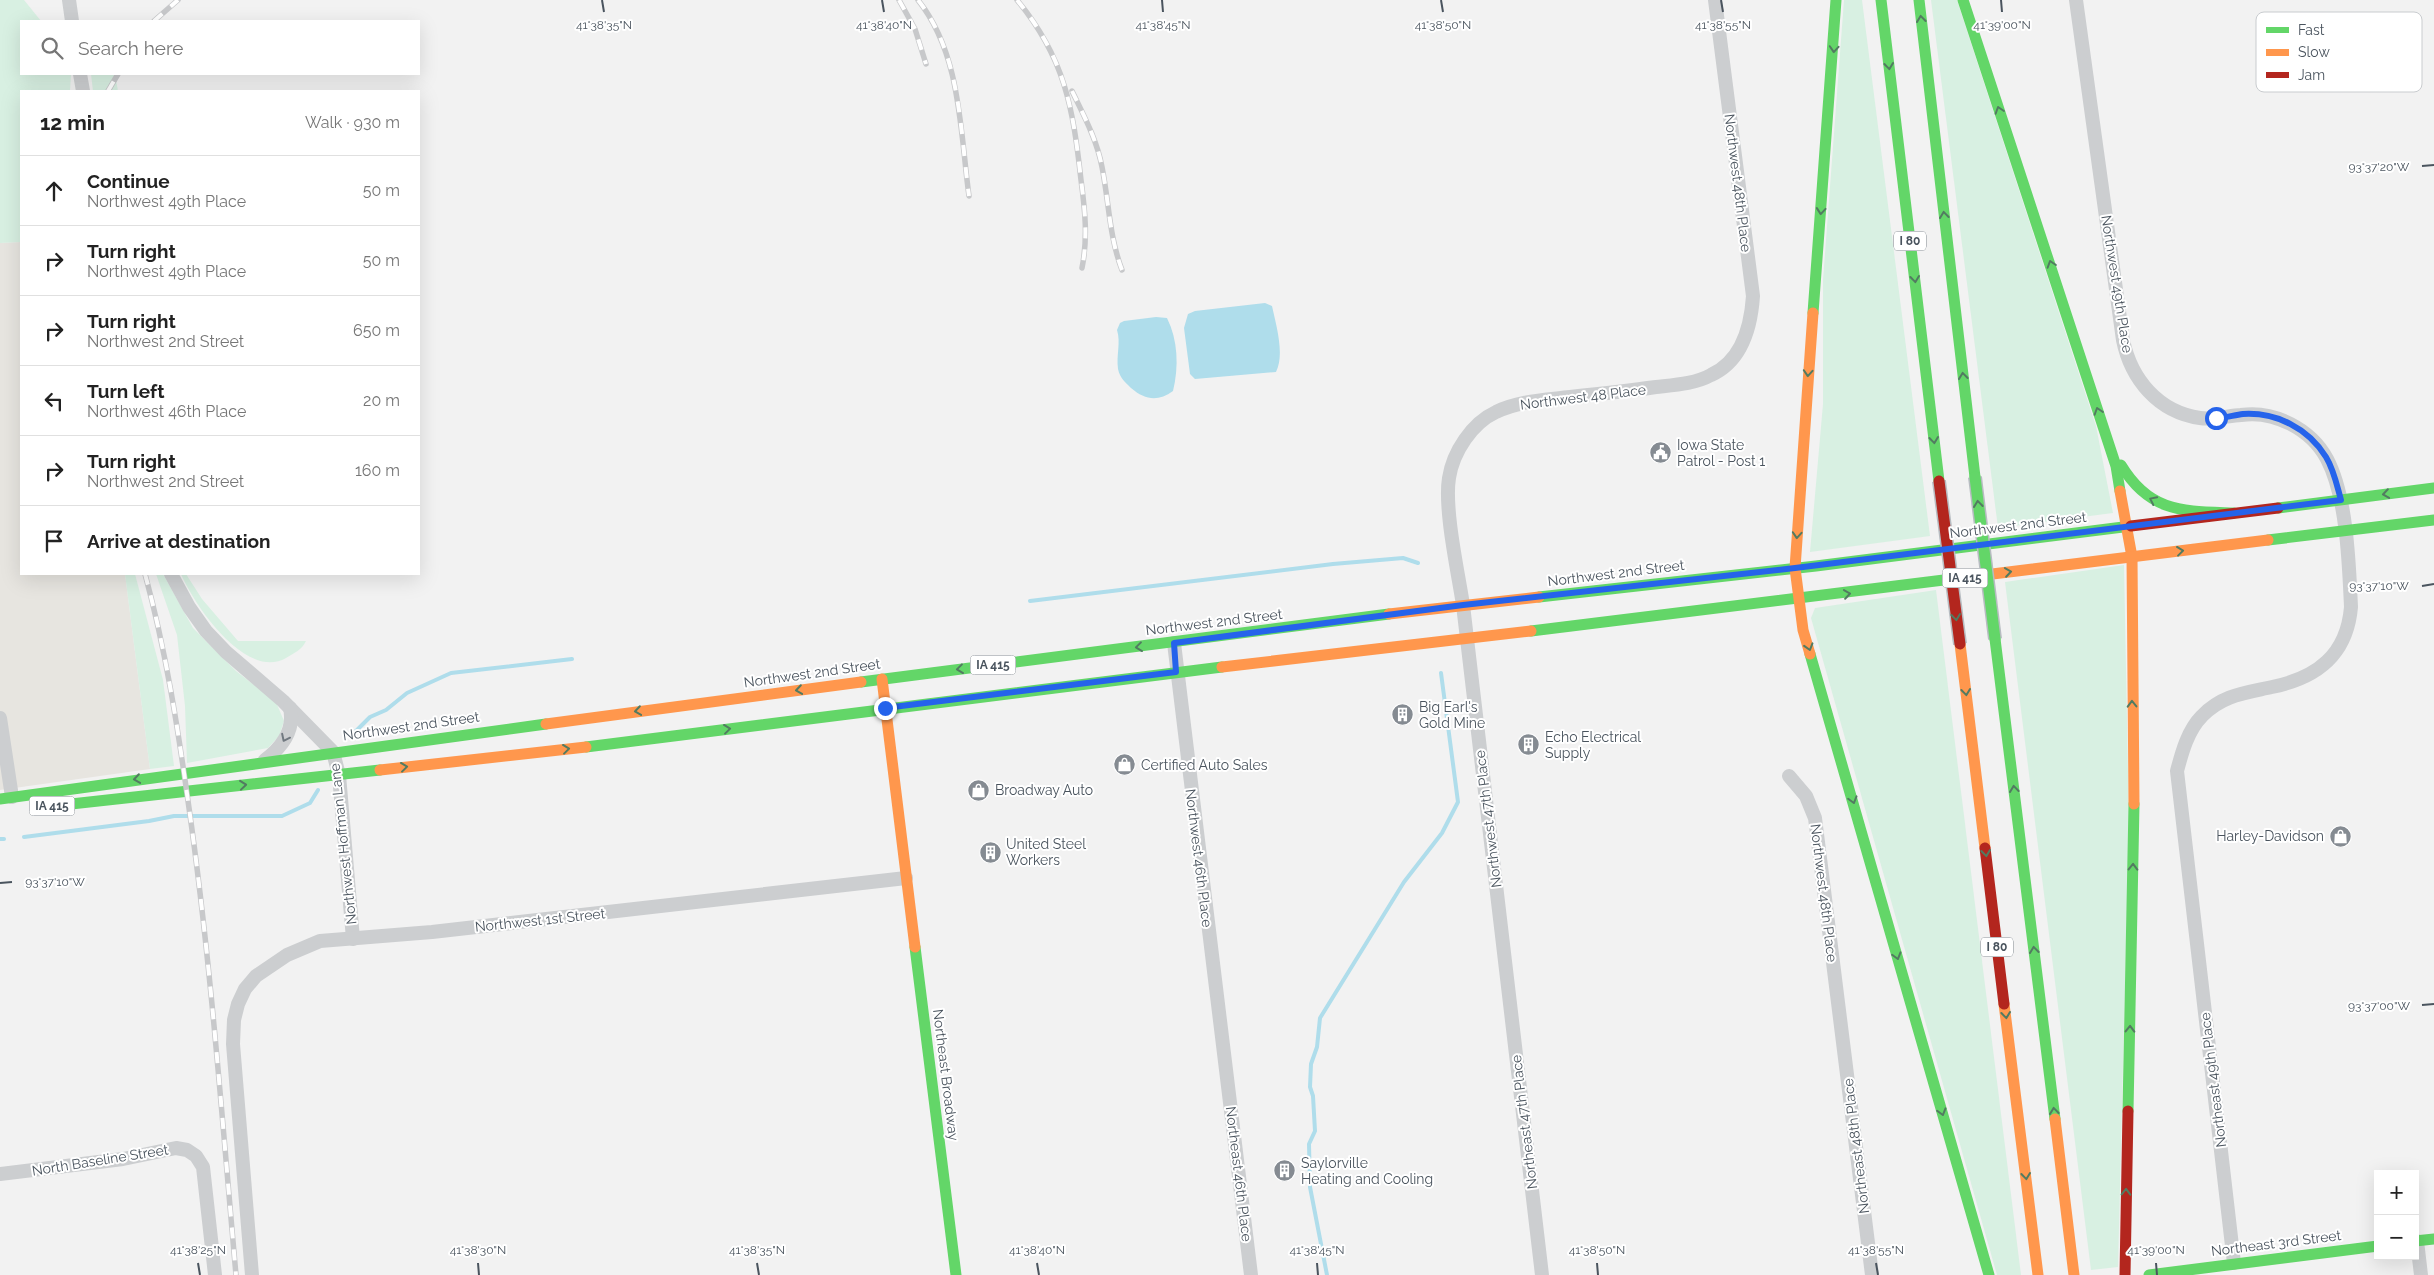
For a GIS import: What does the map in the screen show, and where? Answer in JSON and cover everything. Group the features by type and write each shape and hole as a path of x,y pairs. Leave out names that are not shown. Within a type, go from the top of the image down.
{"main road":[{"path":"1836,0 1795,568 1798,600 1803,630 1989,1275"},
{"name":"I 80","path":"1881,0 2038,1275"},
{"name":"I 80","path":"1919,0 1975,477 2074,1275"},
{"path":"1963,0 2116,466 2132,556 2134,809 2125,1275"},
{"path":"2105,431 2125,472 2138,491 2148,499 2168,507 2234,513"},
{"name":"Northwest 2nd Street","path":"6,798 264,761 882,679 1463,605 1795,568 2434,488"},
{"name":"IA 415","path":"45,807 338,775 1176,672 1798,600 2132,556 2434,520"},
{"name":"Northeast Broadway","path":"882,679 956,1275"},
{"path":"2419,1241 2434,1239"},
{"name":"Northeast 3rd Street","path":"2149,1275 2374,1246"}],"street":[{"path":"69,0 72,20"},
{"name":"Northwest 48th Place","path":"1715,0 1753,296 1752,319 1745,340 1731,361"},
{"name":"Northwest 49th Place","path":"2076,0 2123,340 2133,371 2153,396 2183,414 2216,418 2242,414 2260,414 2291,424 2305,433 2326,457 2333,472 2341,500 2345,531 2351,607 2350,624 2343,641 2330,659 2302,678 2228,697 2202,715 2191,729 2177,771 2191,898"},
{"path":"80,75 83,90"},
{"name":"Northwest 48 Place","path":"1467,639 1449,509 1449,477 1462,445 1483,420 1495,412 1534,402 1684,384 1712,375 1731,361"},
{"name":"Northwest Hoffman Lane","path":"172,575 189,608 206,631 226,652 290,708 333,752 338,775 353,938"},
{"name":"Northwest 47th Place","path":"1467,639 1506,969"},
{"name":"Northwest 46th Place","path":"1174,643 1226,1074"},
{"path":"264,761 278,750 285,740 291,715 290,708"},
{"path":"0,718 6,798"},
{"name":"Northwest 48th Place","path":"1789,776 1806,796 1814,818 1840,1017"},
{"name":"Northwest 1st Street","path":"252,1275 233,1044 234,1020 238,1004 245,989 256,976 287,955 320,941 432,932 906,878"},
{"name":"Northeast 49th Place","path":"2191,898 2234,1263"},
{"name":"Northeast 47th Place","path":"1506,969 1542,1275"},
{"name":"Northeast 48th Place","path":"1840,1017 1872,1275"},
{"name":"Northeast 46th Place","path":"1226,1074 1251,1275"},
{"name":"North Baseline Street","path":"0,1174 123,1159 176,1148 187,1150 196,1156 203,1167 215,1275"},
{"path":"2419,1260 2421,1275"}],"shaded area":[{"path":"20,242 20,575 125,575 150,769 0,790 0,243"}],"green space":[{"path":"0,0 24,0 40,20 20,20 20,75 71,75 70,90 20,90 20,242 0,243"},
{"path":"1844,0 1862,0 1930,536 1810,552 1823,404 1823,280"},
{"path":"1931,0 1957,0 2096,426 2113,513 1998,528"},
{"path":"91,75 115,75 118,90 93,90"},
{"path":"2124,565 2129,825 2118,1267 2091,1270 2005,582"},
{"path":"125,575 135,575 163,680 174,766 150,769"},
{"path":"156,575 164,575 193,628 236,671 276,702 284,721 279,736 268,748 187,763 185,706 177,635"},
{"path":"182,575 187,575 202,599 238,641 306,641 302,647 286,658 271,662 255,659 239,650 223,636 209,620"},
{"path":"1936,590 2021,1275 1997,1275 1811,618 1815,608"}],"water":[{"path":"1265,303 1272,306 1279,339 1280,357 1276,372 1195,379 1190,374 1184,328 1188,314 1195,311"},
{"path":"1156,317 1167,318 1171,326 1177,363 1173,391 1162,397 1152,398 1136,392 1120,375 1118,369 1119,340 1117,330 1120,323 1124,321"}],"waterway":[{"path":"1030,601 1333,564 1403,558 1418,563"},
{"path":"355,732 370,717 386,710 407,693 451,673 572,659"},
{"path":"1327,1275 1310,1187 1309,1144 1315,1131 1313,1096 1310,1087 1311,1064 1317,1047 1320,1018 1404,882 1442,833 1458,802 1441,673"},
{"path":"24,837 174,816 282,816 310,803 318,790"}],"railway":[{"path":"155,20 178,0"},
{"path":"899,0 915,29 926,64"},
{"path":"918,0 932,21 943,44 951,68 960,119 969,196"},
{"path":"1017,0 1046,42 1056,63 1070,107 1085,213 1085,246 1082,268"},
{"path":"109,90 117,75"},
{"path":"1072,91 1090,128 1100,157 1112,232 1122,270"},
{"path":"145,575 171,690 197,866 216,1041 236,1275"}],"traffic: fast":[{"path":"1813,313 1836,0"},
{"path":"1881,0 1939,481"},
{"path":"1919,0 1975,477"},
{"path":"1963,0 2116,466 2120,491"},
{"path":"2121,465 2132,481 2156,501 2183,510 2234,513"},
{"path":"1975,477 1995,639"},
{"path":"2278,508 2434,488"},
{"path":"2268,540 2434,520"},
{"path":"1539,597 1816,566 2131,526"},
{"path":"1531,631 1968,577"},
{"path":"861,682 1389,614"},
{"path":"1995,639 2055,1119"},
{"path":"1810,654 1989,1275"},
{"path":"586,747 1222,667"},
{"path":"0,799 546,724"},
{"path":"62,805 380,770"},
{"path":"2128,1111 2134,804"},
{"path":"915,947 956,1275"},
{"path":"2419,1241 2434,1239"},
{"path":"2149,1275 2374,1247"}],"traffic: slow":[{"path":"1810,654 1803,630 1795,568 1813,313"},
{"path":"2120,491 2132,557 2134,804"},
{"path":"1968,577 2268,540"},
{"path":"1389,614 1539,597"},
{"path":"1222,667 1531,631"},
{"path":"1960,644 1985,848"},
{"path":"882,679 915,947"},
{"path":"546,724 861,682"},
{"path":"380,770 586,747"},
{"path":"2004,1004 2038,1275"},
{"path":"2055,1119 2074,1275"}],"traffic: jam":[{"path":"1939,481 1960,644"},
{"path":"2131,526 2278,508"},
{"path":"1985,848 2004,1004"},
{"path":"2125,1275 2128,1111"}],"place":[{"name":"Iowa State Patrol - Post 1","path":"1661,453"},
{"name":"Big Earl's Gold Mine","path":"1403,715"},
{"name":"Echo Electrical Supply","path":"1529,745"},
{"name":"Certified Auto Sales","path":"1125,765"},
{"name":"Broadway Auto","path":"979,790"},
{"name":"Harley-Davidson","path":"2340,836"},
{"name":"United Steel Workers","path":"990,852"},
{"name":"Saylorville Heating and Cooling","path":"1285,1171"}],"route":[{"path":"885,708 1176,672 1174,643 1463,605 1795,568 2341,500 2333,472 2326,457 2317,444 2305,433 2291,424 2260,414 2242,414 2216,418"}]}
